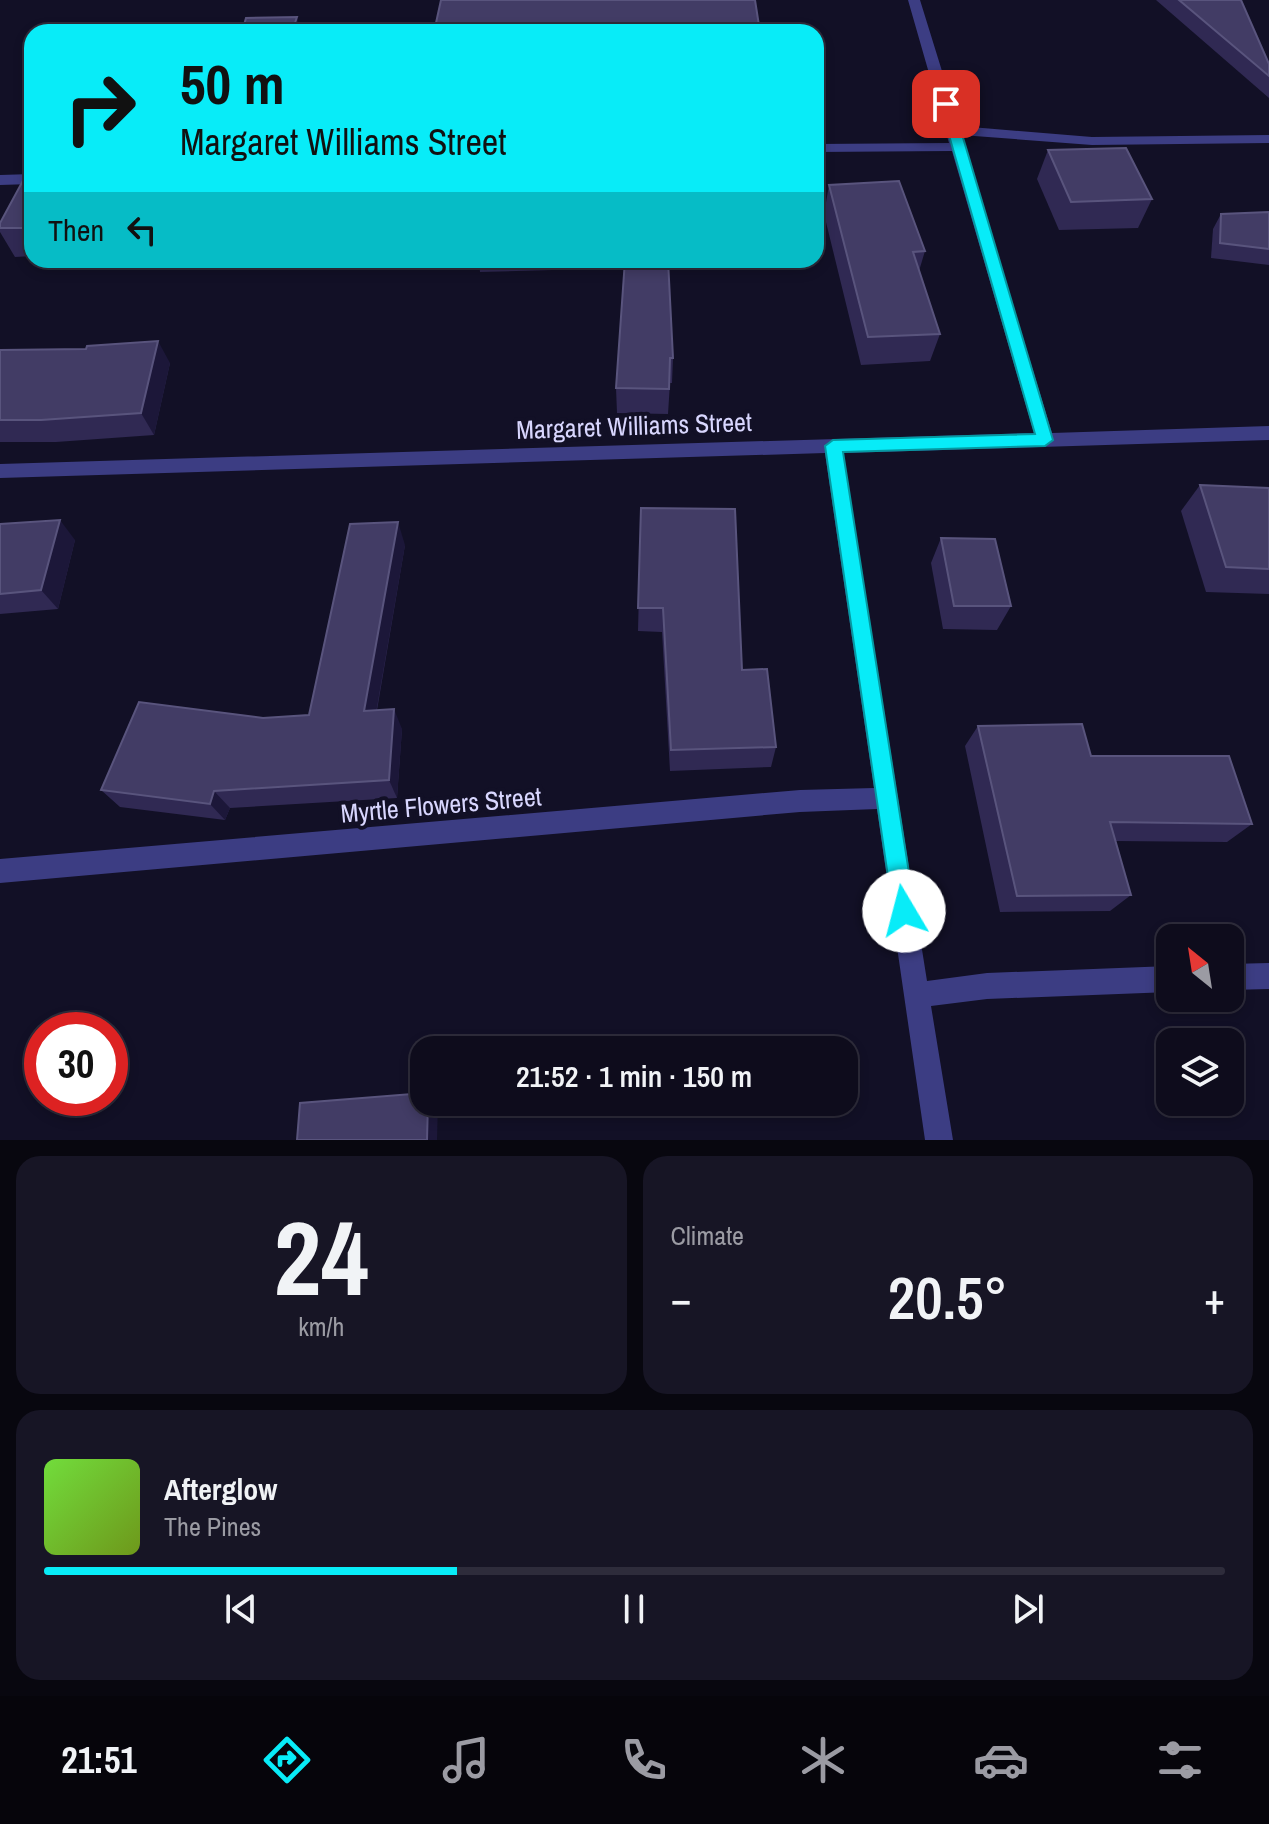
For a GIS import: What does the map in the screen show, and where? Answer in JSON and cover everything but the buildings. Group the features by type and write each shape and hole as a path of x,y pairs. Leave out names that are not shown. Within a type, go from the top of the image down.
{"street":[{"path":"914,0 1045,440"},
{"path":"954,130 1092,141 1269,139"},
{"path":"824,148 959,147"},
{"path":"0,180 24,179"},
{"name":"Margaret Williams Street","path":"0,471 1269,433"},
{"path":"833,446 939,1140"},
{"name":"Myrtle Flowers Street","path":"0,871 800,801 887,798"},
{"path":"1244,977 1269,976"},
{"path":"917,995 987,986 1156,980"}],"route":[{"path":"904,911 833,446 1045,440 946,104"}]}
